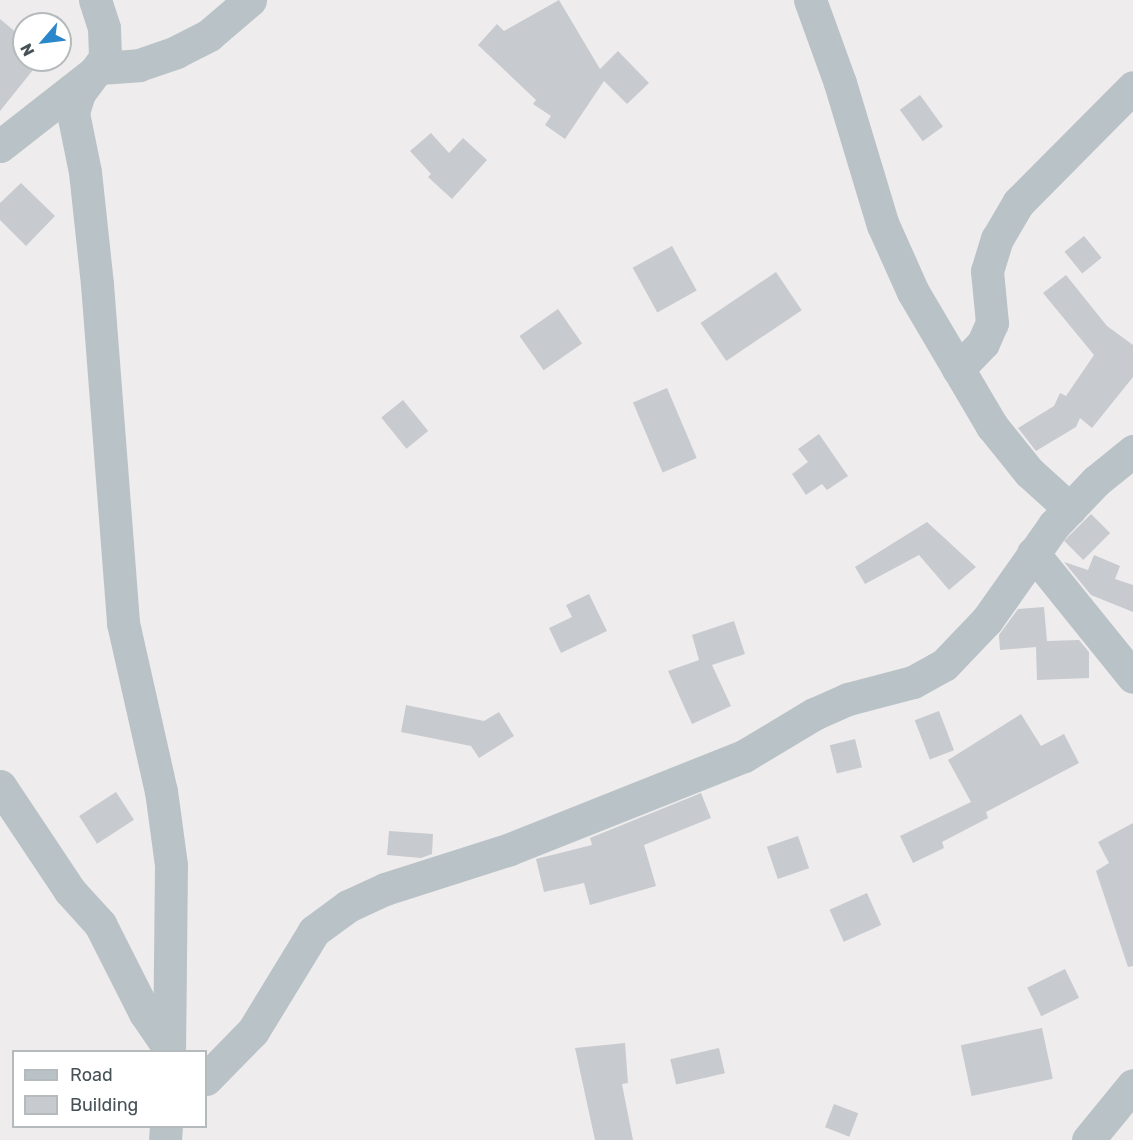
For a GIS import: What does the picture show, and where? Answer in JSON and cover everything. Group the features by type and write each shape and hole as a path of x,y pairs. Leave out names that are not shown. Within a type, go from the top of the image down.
{"street":[{"path":"95,0 104,28 105,58 100,68 79,93 72,113 85,172 96,273 123,623 161,790 170,855 169,1050"},
{"path":"0,146 100,68 139,65 176,52 209,35 250,0"},
{"path":"810,0 840,82 883,225 913,292 992,426 1029,472 1070,509"},
{"path":"958,369 983,343 992,323 987,271 997,239 1018,203 1133,87"},
{"path":"207,1078 253,1031 302,948 328,918 385,889 466,866 744,756 814,714 848,699 913,682 944,665 987,620 1034,554 1070,509 1133,451"},
{"path":"1034,554 1133,677"},
{"path":"0,786 70,891 100,924 145,1013 169,1050"},
{"path":"1088,1140 1133,1085"}],"building":[{"path":"559,0 600,69 618,51 649,83 627,104 604,81 565,139 545,125 551,116 533,104 536,100 478,45 497,24 504,31"},
{"path":"0,19 12,29 12,72 31,72 0,111"},
{"path":"920,95 943,127 923,141 900,110"},
{"path":"431,133 449,153 463,138 487,160 452,199 428,177 431,174 410,151"},
{"path":"21,183 55,216 26,246 0,220 0,203"},
{"path":"1084,236 1102,258 1082,273 1065,252"},
{"path":"672,246 697,291 657,312 633,268"},
{"path":"776,272 802,310 726,361 701,323"},
{"path":"1066,275 1107,326 1133,345 1133,377 1092,428 1080,418 1076,427 1036,451 1018,428 1054,406 1060,393 1066,396 1094,355 1043,293"},
{"path":"558,309 582,343 544,370 519,336"},
{"path":"667,388 697,458 663,472 633,402"},
{"path":"403,400 428,431 406,449 381,418"},
{"path":"819,434 848,476 827,490 822,484 806,495 792,474 808,462 798,449"},
{"path":"1091,514 1110,533 1083,560 1064,541"},
{"path":"927,522 976,567 949,590 919,555 865,584 855,567"},
{"path":"1094,555 1120,566 1115,579 1133,585 1133,612 1091,595 1064,562 1088,570"},
{"path":"589,594 607,631 561,653 549,628 572,617 566,605"},
{"path":"1044,607 1047,641 1079,640 1089,652 1089,678 1037,680 1036,647 1000,650 999,635 1018,609"},
{"path":"734,621 745,654 712,665 731,706 692,724 668,671 699,660 692,635"},
{"path":"406,705 484,721 499,712 514,736 479,758 471,746 401,732"},
{"path":"939,711 954,750 930,760 915,720"},
{"path":"1021,714 1041,746 1064,734 1079,763 986,812 988,818 942,842 944,848 913,863 900,836 971,802 948,760"},
{"path":"855,739 862,767 837,773 830,745"},
{"path":"116,792 134,820 97,844 79,816"},
{"path":"701,793 711,818 644,845 656,886 590,905 584,883 544,892 536,859 592,845 590,838"},
{"path":"1133,823 1133,966 1128,967 1096,871 1109,863 1098,842"},
{"path":"389,831 433,834 432,854 421,858 387,855"},
{"path":"798,836 809,868 778,879 767,847"},
{"path":"867,893 881,925 844,942 830,910"},
{"path":"1065,969 1079,998 1041,1016 1027,987"},
{"path":"1042,1028 1053,1079 972,1096 961,1045"},
{"path":"625,1043 628,1083 622,1084 633,1140 595,1140 575,1048"},
{"path":"719,1048 725,1073 676,1085 670,1059"},
{"path":"834,1104 858,1113 849,1137 825,1127"}]}
